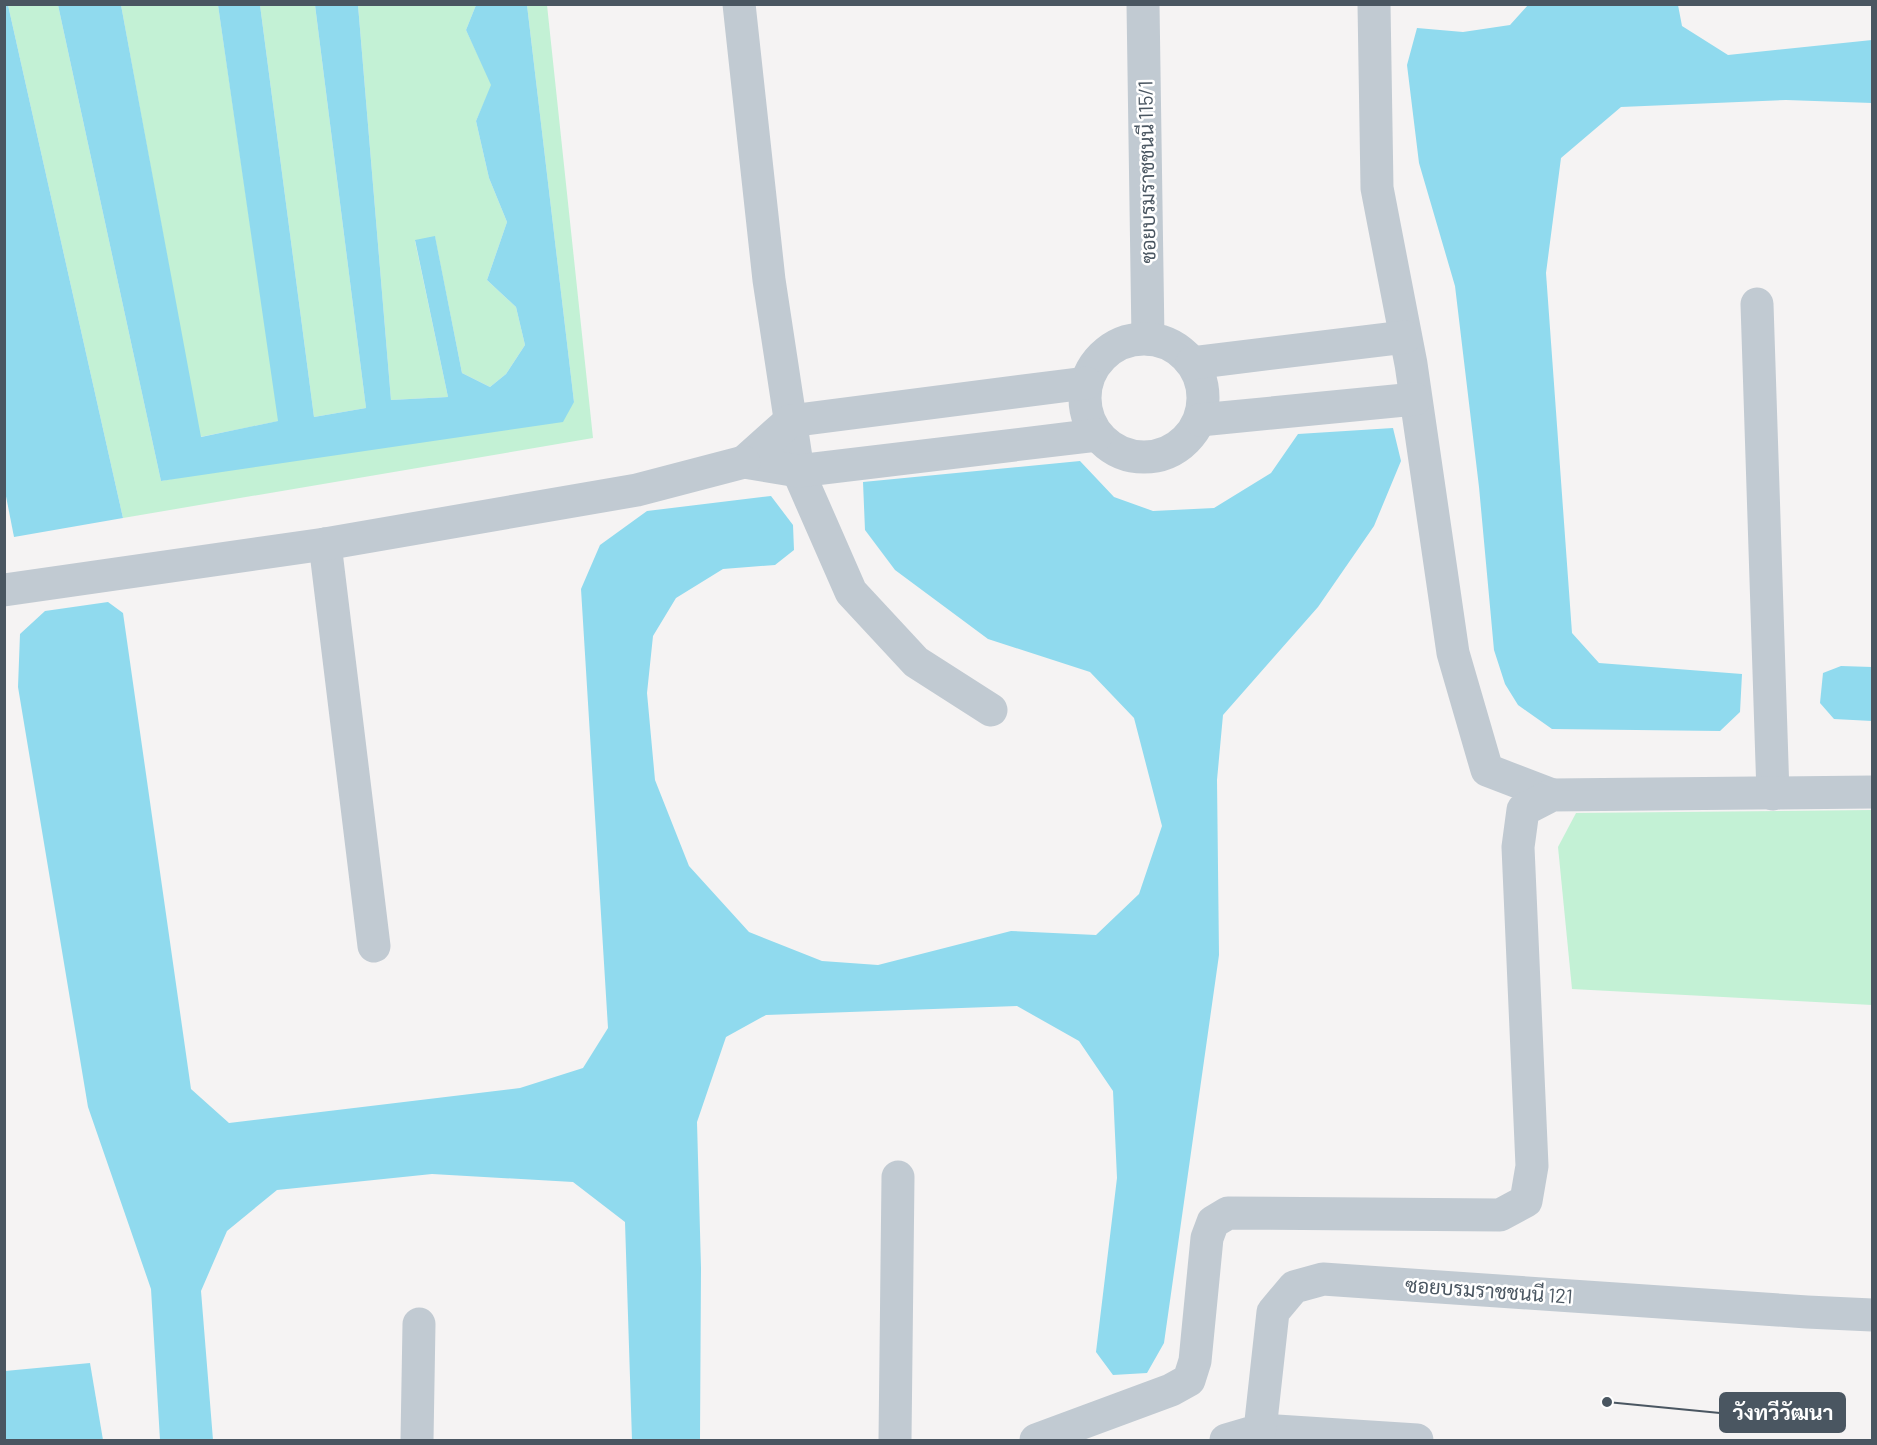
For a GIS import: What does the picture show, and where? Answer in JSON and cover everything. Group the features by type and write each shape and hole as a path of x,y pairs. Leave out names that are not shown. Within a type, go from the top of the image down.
{"street":[{"path":"739,4 769,279 798,471 851,592 916,662 991,710"},
{"name":"ซอยบรมราชชนนี 115/1","path":"1143,4 1148,339"},
{"path":"1374,4 1377,188 1411,364 1453,653 1486,770 1552,795 1872,792"},
{"path":"1756,304 1773,794"},
{"path":"1192,363 1405,337"},
{"path":"1148,339 1165,342 1180,351 1192,363 1200,376 1203,406 1200,420 1191,435 1178,448 1161,456 1144,458 1126,456 1110,448 1097,435 1088,419 1085,401 1086,383 1093,368 1103,355 1116,345 1131,340 1148,339"},
{"path":"744,462 790,422 1086,383"},
{"path":"1200,420 1415,399"},
{"path":"4,590 325,544 637,490 744,462 798,471 1097,435"},
{"path":"325,544 374,946"},
{"path":"1036,1440 1171,1390 1189,1380 1195,1361 1207,1238 1213,1222 1228,1213 1500,1215 1526,1201 1532,1166 1518,847 1523,810 1552,795"},
{"path":"895,1440 898,1177"},
{"name":"ซอยบรมราชชนนี 121","path":"1260,1430 1273,1312 1293,1287 1323,1279 1872,1315"},
{"path":"417,1440 419,1324"},
{"path":"1226,1440 1260,1430 1417,1440"}],"green space":[{"path":"8,5 58,5 161,481 574,402 527,5 547,5 593,438 123,518"},
{"path":"121,5 218,5 279,421 200,437"},
{"path":"260,5 315,5 366,408 314,417"},
{"path":"358,5 476,5 466,30 492,85 476,121 489,178 507,222 487,280 516,307 525,345 506,374 490,387 462,373 435,237 415,241 448,397 391,400"},
{"path":"1872,810 1872,1005 1572,989 1558,847 1576,813"}],"water":[{"path":"4,5 8,5 123,518 14,537 4,486"},
{"path":"58,5 121,5 201,437 278,421 218,5 260,5 314,417 366,408 315,5 358,5 391,400 448,397 415,240 435,236 462,373 490,387 506,374 525,345 516,307 487,280 507,222 489,178 476,121 491,85 466,30 476,5 527,5 574,402 563,422 161,481"},
{"path":"1528,5 1678,5 1682,26 1728,55 1872,40 1872,103 1786,100 1621,107 1561,158 1546,273 1572,633 1599,663 1742,674 1740,712 1720,731 1552,729 1518,705 1505,684 1494,650 1479,487 1455,286 1419,163 1407,65 1417,28 1463,32 1510,25"},
{"path":"1393,428 1401,461 1374,526 1318,607 1223,715 1217,780 1219,955 1164,1343 1147,1373 1113,1375 1096,1352 1117,1178 1113,1091 1079,1041 1017,1006 766,1015 726,1037 697,1122 701,1268 700,1440 632,1440 625,1222 573,1182 432,1174 277,1190 227,1231 201,1291 213,1440 160,1440 151,1289 88,1107 18,687 20,634 45,611 108,602 123,613 191,1089 229,1123 520,1088 583,1068 608,1028 581,589 600,545 647,511 771,496 793,525 794,550 775,565 723,569 676,598 653,636 647,693 655,780 689,866 749,932 822,961 878,965 1011,931 1096,935 1139,894 1162,826 1134,718 1090,672 988,639 895,570 865,530 863,482 1080,461 1114,497 1153,511 1214,508 1271,473 1298,434"},
{"path":"1841,666 1872,667 1872,721 1834,719 1820,703 1823,673"},
{"path":"90,1363 103,1440 5,1440 5,1371"}],"place":[{"name":"วังทวีวัฒนา","path":"1607,1402"}]}
